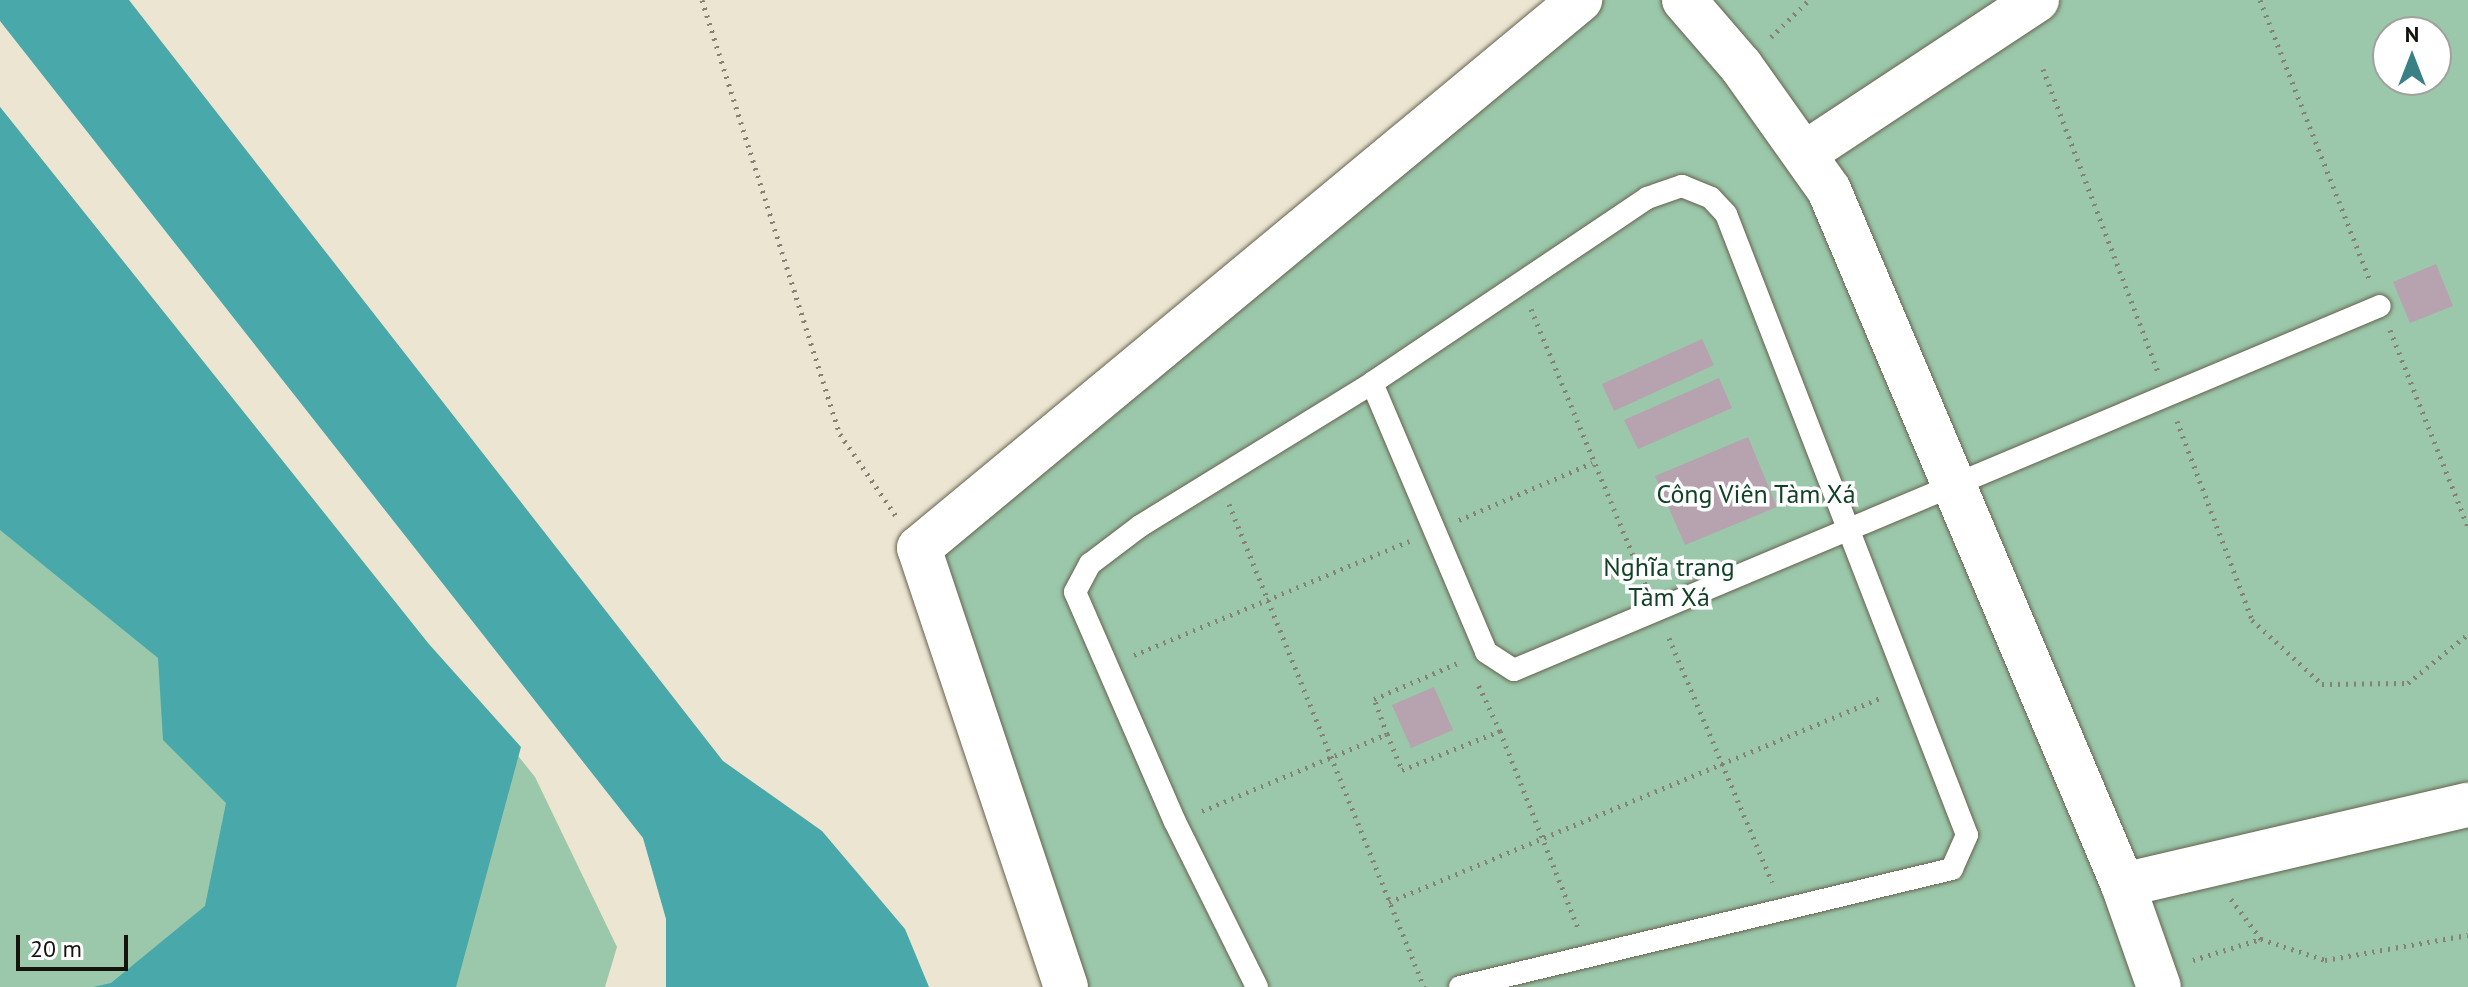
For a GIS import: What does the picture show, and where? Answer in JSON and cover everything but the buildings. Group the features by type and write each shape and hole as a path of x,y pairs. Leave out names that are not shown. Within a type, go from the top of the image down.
{"street":[{"path":"1066,987 919,548 1580,0"},
{"path":"1684,0 1741,66 1829,190 1950,484 2123,885 2156,979"},
{"path":"1805,153 2037,0"},
{"path":"2123,885 2468,805"}],"lane":[{"path":"1257,987 1175,822 1075,592 1090,564 1218,477 1372,383 1647,198 1682,186 1711,198 1726,214 1967,835 1952,869 1460,987"},
{"path":"1372,383 1435,530 1476,656 1514,670 1849,526 2380,306"}],"path":[{"path":"702,0 840,434 919,548"},
{"path":"1741,66 1809,0"},
{"path":"2260,0 2468,527"},
{"path":"2043,69 2252,620 2322,684 2408,683 2468,634"},
{"path":"1107,665 1268,602 1592,463"},
{"path":"1218,477 1424,987"},
{"path":"1500,731 1402,770 1374,699 1476,656 1500,731 1589,956"},
{"path":"1389,902 1910,686"},
{"path":"1175,822 1387,734"},
{"path":"2206,865 2261,939 2325,960 2468,935"},
{"path":"2156,979 2261,939"}],"green space":[{"name":"Nghĩa trang Tàm Xá","path":"1580,0 2468,0 2468,987 1066,987 919,548"},
{"path":"0,107 535,777 617,947 605,987 0,987"}],"water":[{"path":"0,0 129,0 723,761 822,831 905,929 929,987 666,987 666,919 643,838 0,21"},
{"path":"0,107 428,643 521,747 456,987 93,987 111,983 205,906 226,803 163,740 158,658 0,530"}],"park label":[{"name":"Công Viên Tàm Xá","path":"1756,494"}]}
